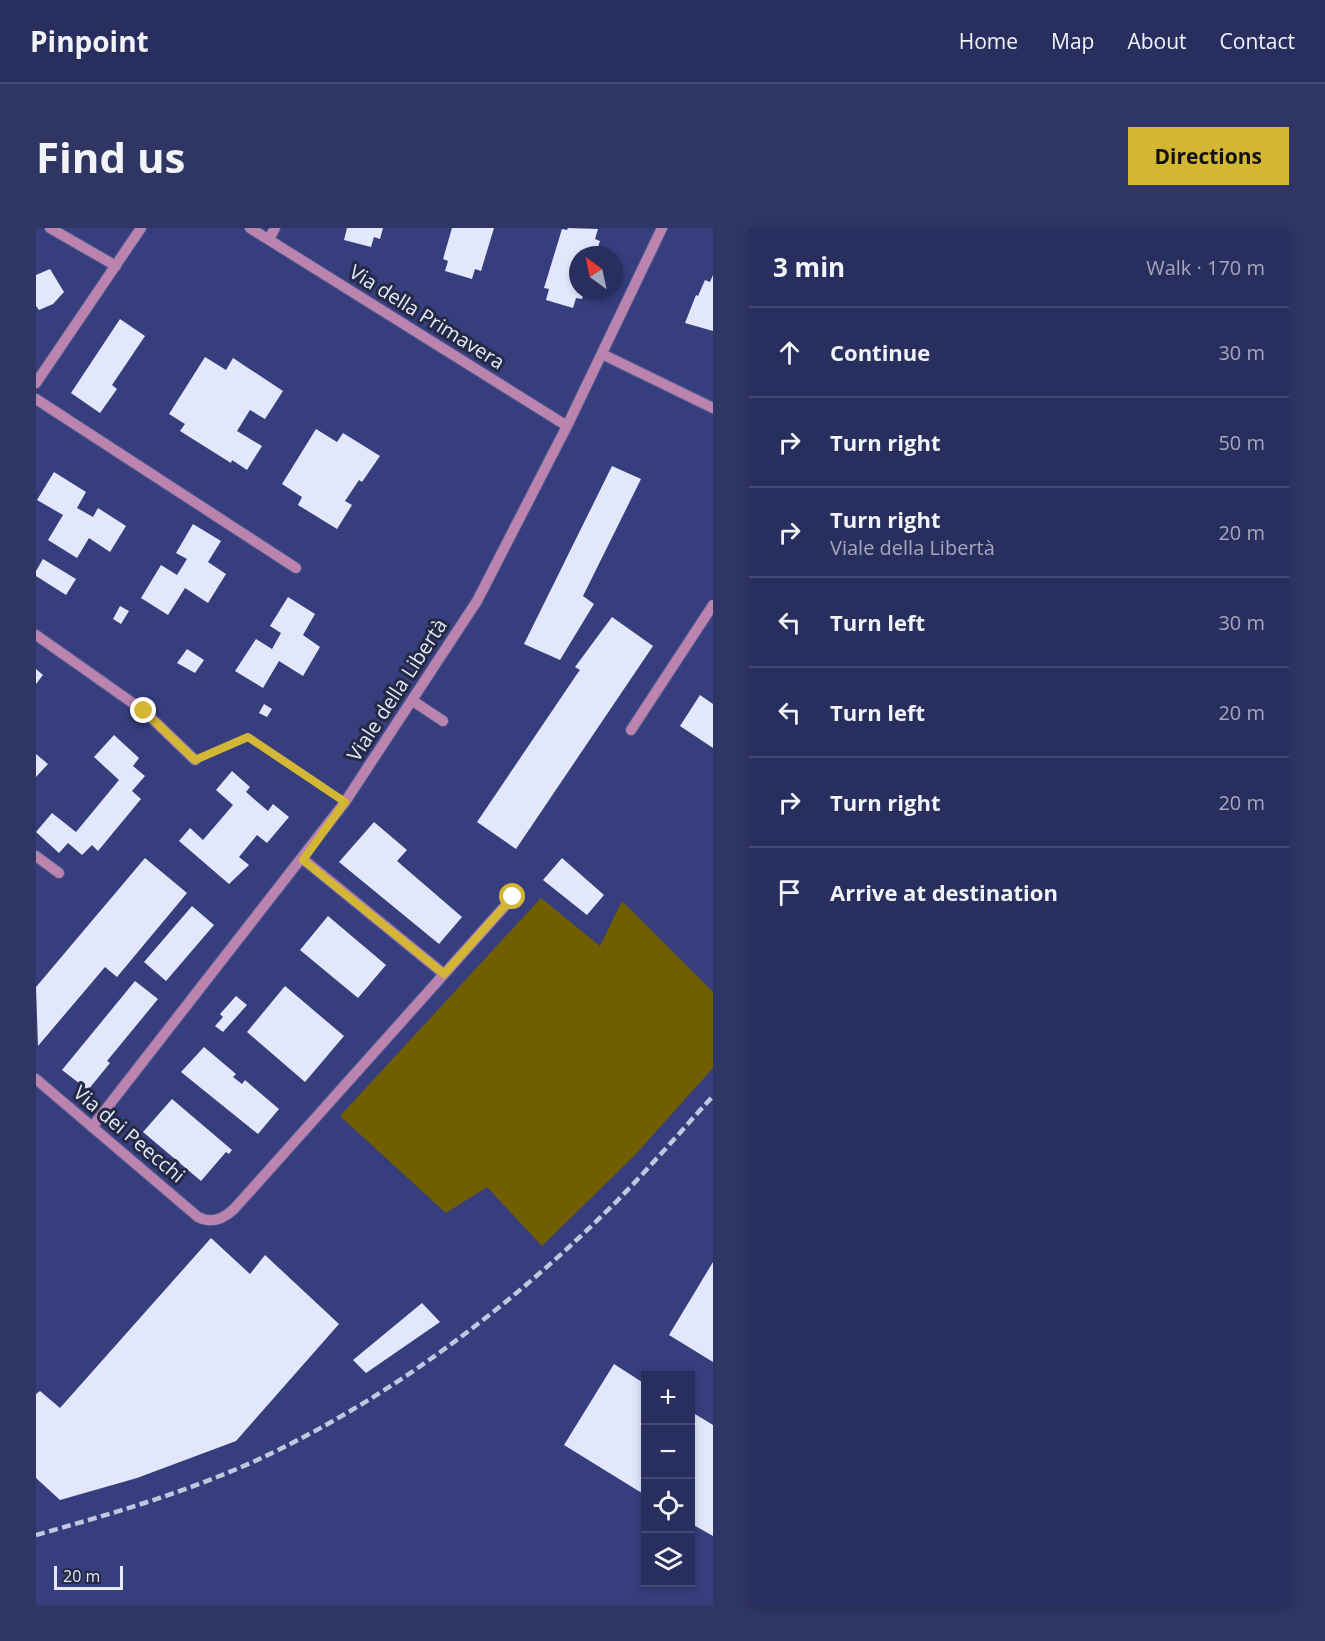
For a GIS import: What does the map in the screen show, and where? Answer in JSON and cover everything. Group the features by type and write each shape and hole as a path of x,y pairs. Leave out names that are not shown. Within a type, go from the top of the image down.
{"street":[{"path":"50,228 116,266"},
{"path":"36,383 141,228"},
{"name":"Via della Primavera","path":"250,228 567,426"},
{"path":"268,239 275,228"},
{"name":"Viale della Libertà","path":"92,1127 303,860 345,802 477,601 567,426 662,228"},
{"path":"602,354 713,408"},
{"path":"36,399 296,568"},
{"path":"631,730 713,605"},
{"path":"36,634 144,711 195,760"},
{"path":"412,701 443,721"},
{"path":"36,856 59,873"},
{"path":"303,860 444,974 513,897"},
{"name":"Via dei Peecchi","path":"36,1079 198,1217 215,1220 234,1209 444,974"}],"path":[{"path":"195,760 248,737 345,802"}],"shaded area":[{"path":"541,898 600,946 622,901 713,992 713,1068 635,1155 542,1246 487,1187 446,1213 340,1116"}],"building":[{"path":"347,228 383,228 380,239 374,237 371,247 344,240"},
{"path":"452,228 494,228 481,271 475,269 472,279 445,271 448,261 443,259"},
{"path":"568,228 598,229 595,239 600,241 598,246 569,246 569,300 575,300 573,308 546,300 549,289 544,288 562,229 567,230"},
{"path":"50,269 64,292 53,304 39,310 36,306 36,275"},
{"path":"713,275 713,331 685,323 696,295 698,296 705,280 710,282"},
{"path":"120,319 145,336 112,385 117,389 100,413 71,393"},
{"path":"205,357 226,370 233,358 283,391 265,419 250,410 237,431 262,446 247,470 232,460 231,463 180,431 185,424 169,414"},
{"path":"316,429 337,442 343,433 380,456 362,482 359,480 345,501 352,505 337,529 298,505 302,497 282,484"},
{"path":"612,466 641,479 583,596 594,604 560,660 524,644"},
{"path":"54,472 86,492 77,508 93,517 98,508 126,526 110,552 89,538 77,558 48,540 63,515 37,500"},
{"path":"193,524 221,541 208,562 226,574 208,603 185,588 168,615 141,598 161,565 177,575 187,559 176,553"},
{"path":"43,559 76,579 66,595 36,576 36,571"},
{"path":"288,597 315,614 303,635 320,647 303,676 279,661 263,688 235,671 256,639 272,649 281,633 270,626"},
{"path":"120,606 129,611 121,624 113,619"},
{"path":"612,617 653,646 516,849 477,822 580,670 575,667"},
{"path":"187,649 204,660 195,673 177,663"},
{"path":"36,669 43,675 36,684"},
{"path":"700,695 713,704 713,748 680,726"},
{"path":"264,704 272,709 267,717 259,713"},
{"path":"114,735 139,758 133,766 145,776 132,791 141,799 98,851 92,845 82,855 68,843 59,853 36,832 52,813 76,832 119,780 94,757"},
{"path":"36,754 48,764 36,777"},
{"path":"232,771 250,787 246,792 268,811 273,804 289,817 267,843 257,835 239,857 249,865 229,884 179,841 190,828 203,840 233,805 216,790"},
{"path":"374,822 407,850 397,861 462,917 439,944 339,862"},
{"path":"145,858 187,893 117,977 105,967 38,1046 36,987"},
{"path":"562,858 604,895 587,915 543,880"},
{"path":"192,906 214,925 166,981 144,962"},
{"path":"328,916 386,965 358,998 300,950"},
{"path":"135,981 158,999 107,1061 110,1063 88,1090 62,1070"},
{"path":"285,986 344,1036 305,1082 247,1032"},
{"path":"236,996 247,1005 223,1032 215,1026 223,1017 220,1014"},
{"path":"204,1047 236,1074 233,1077 242,1084 245,1080 279,1109 258,1134 181,1072"},
{"path":"172,1099 232,1150 229,1154 226,1152 201,1181 143,1132"},
{"path":"211,1238 250,1274 265,1255 339,1324 236,1441 137,1478 60,1500 36,1478 36,1394 40,1391 60,1408"},
{"path":"713,1262 713,1362 669,1335"},
{"path":"422,1303 440,1322 366,1373 353,1360"},
{"path":"614,1364 641,1381 641,1493 564,1445"},
{"path":"695,1414 713,1425 713,1536 695,1526"}],"railway":[{"path":"36,1535 147,1502 228,1473 305,1436 354,1409 401,1379 448,1347 493,1312 578,1239 618,1200 713,1096"}],"route":[{"path":"144,711 195,760 248,737 345,802 303,860 444,974 513,897"}]}
